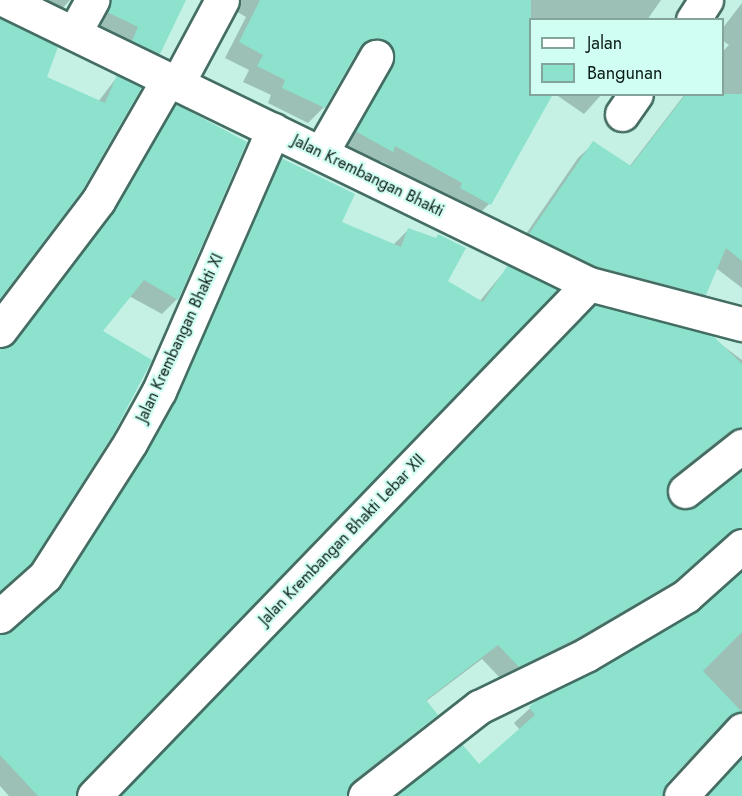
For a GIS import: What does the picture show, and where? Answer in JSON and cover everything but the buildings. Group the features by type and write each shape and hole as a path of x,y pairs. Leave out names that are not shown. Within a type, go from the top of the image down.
{"street":[{"name":"Jalan Krembangan Bhakti","path":"4,0 589,284 742,324"},
{"path":"74,33 92,0"},
{"path":"0,330 98,201 222,0"},
{"path":"694,18 706,0"},
{"path":"321,153 376,57"},
{"name":"Jalan Krembangan Bhakti XI","path":"0,616 45,576 136,433 159,391 273,130"},
{"name":"Jalan Krembangan Bhakti Lebar XII","path":"94,796 589,284"},
{"path":"685,492 742,446"},
{"path":"365,796 478,706 586,656 686,596 742,546"},
{"path":"681,796 742,730"}]}
